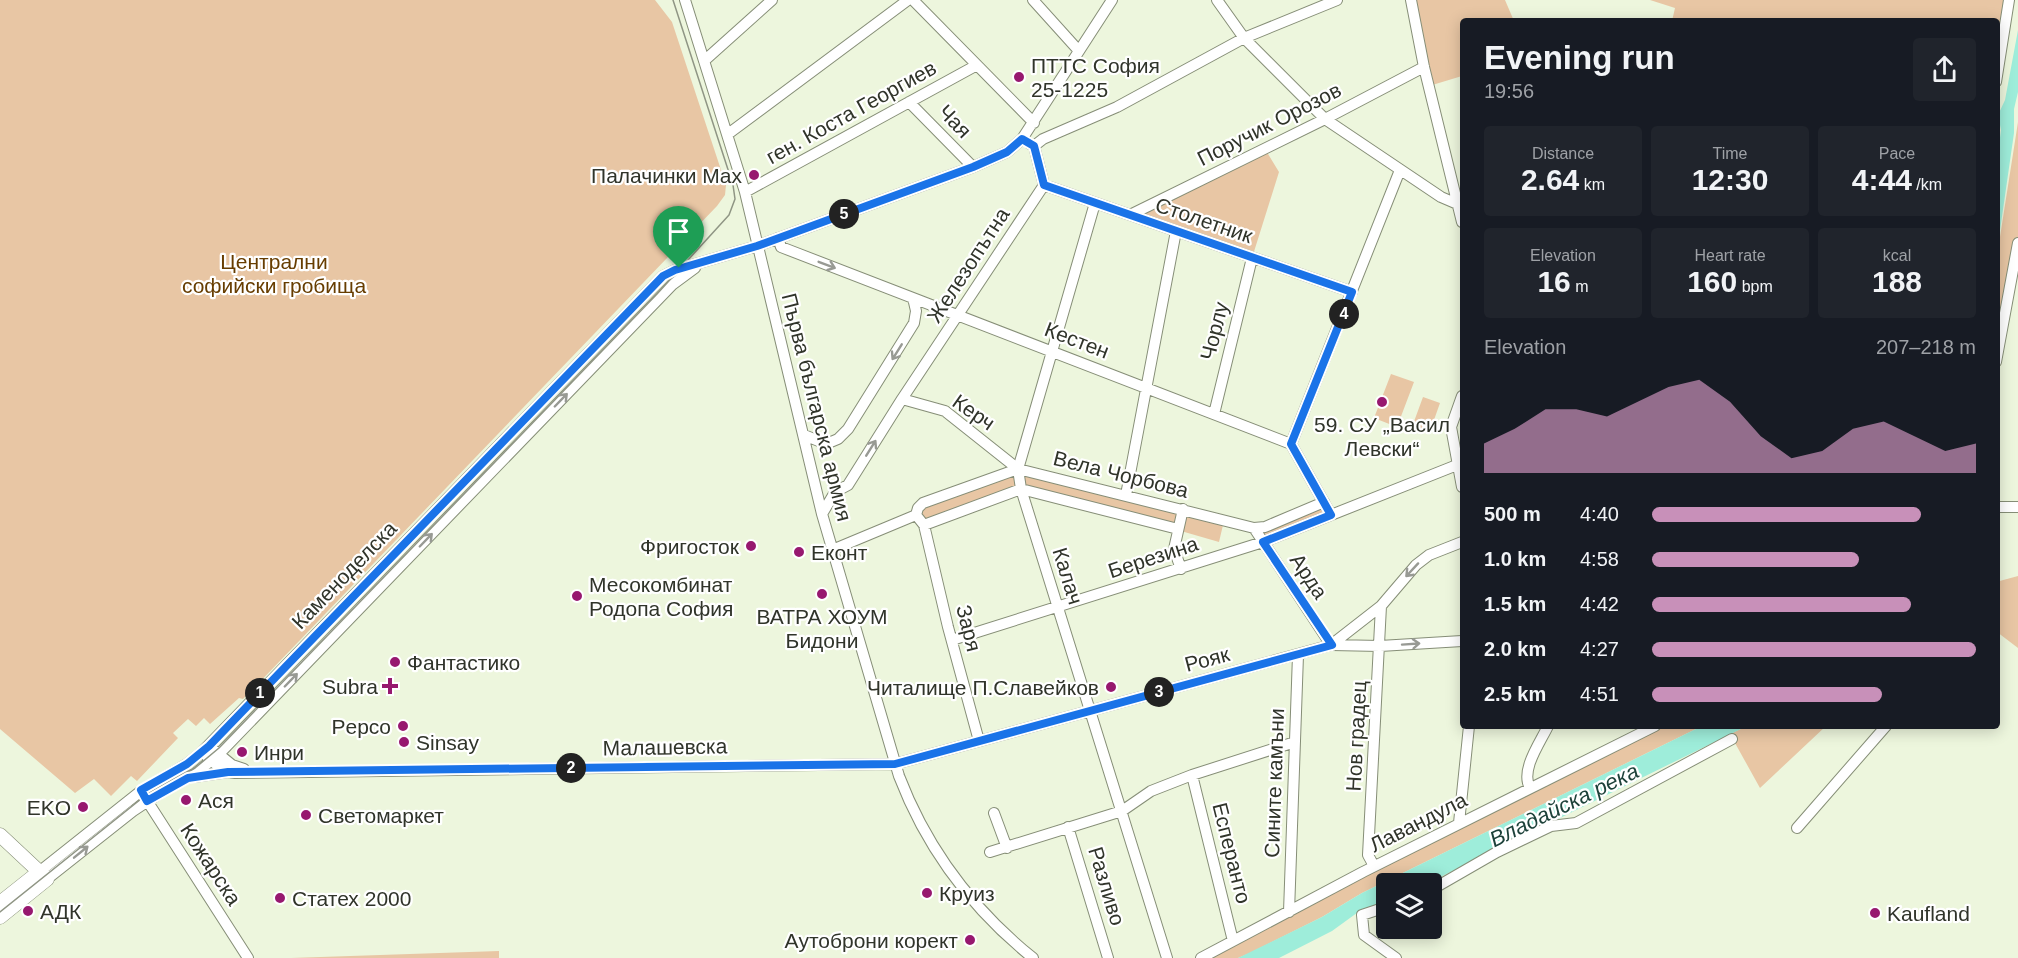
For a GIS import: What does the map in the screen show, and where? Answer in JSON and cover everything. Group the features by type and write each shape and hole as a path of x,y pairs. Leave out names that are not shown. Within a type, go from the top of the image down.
{"main road":[{"path":"0,835 43,876"},
{"name":"Каменоделска","path":"0,903 43,876"},
{"name":"Каменоделска","path":"0,917 43,876"}],"street":[{"name":"Първа българска армия","path":"684,0 745,192 822,514 895,764 909,802 945,866 990,920 1033,958"},
{"path":"704,62 772,0"},
{"path":"728,134 908,0"},
{"path":"913,0 1034,123"},
{"path":"1033,0 1079,51"},
{"path":"1044,185 1034,146 1022,139 1112,0"},
{"path":"1217,0 1244,38 1324,119 1441,197 1460,206"},
{"path":"1034,146 1043,139 1117,107 1244,38 1337,0"},
{"path":"1411,0 1424,67 1460,206"},
{"path":"2000,57 2009,0"},
{"name":"ген. Коста Георгиев","path":"745,192 977,65"},
{"name":"Поручик Орозов","path":"1130,215 1424,67"},
{"name":"Чая","path":"909,102 973,167"},
{"name":"Каменоделска","path":"43,876 141,790 187,764 206,749 663,276 675,270 757,246 973,167 1007,152 1022,139"},
{"path":"1331,515 1291,444 1400,170"},
{"name":"Столетник","path":"1044,185 1352,292"},
{"name":"Железопътна","path":"822,514 835,492 848,485 902,399 1044,185"},
{"name":"Калач","path":"1095,203 1018,468 1021,489 1057,608 1167,958"},
{"path":"1126,495 1176,231"},
{"name":"Кестен","path":"778,238 781,247 1291,444"},
{"path":"2000,340 2018,243"},
{"name":"Чорлу","path":"1214,414 1252,258"},
{"name":"Каменоделска","path":"43,876 147,801 188,778 215,757 672,285 703,262"},
{"path":"804,435 811,440 826,444 838,439 848,429 914,323 916,311 913,298"},
{"name":"Керч","path":"902,399 945,411 1018,468"},
{"path":"1263,542 1460,465 1450,427 1460,401"},
{"path":"920,520 918,508 923,503 1018,468"},
{"name":"Вела Чорбова","path":"1018,468 1254,528"},
{"path":"1078,502 1083,484"},
{"path":"815,486 835,492"},
{"path":"832,550 1021,489"},
{"name":"Вела Чорбова","path":"1021,489 1178,529"},
{"path":"1254,528 1265,527 1324,502"},
{"path":"2000,507 2018,507"},
{"path":"1181,568 1174,549 1183,509"},
{"name":"Заря","path":"920,520 979,741"},
{"name":"Арда","path":"1254,528 1332,645"},
{"name":"Березина","path":"952,640 1263,542"},
{"name":"Рояк","path":"895,764 1332,645 1382,606 1416,565 1429,555 1460,543"},
{"name":"Нов градец","path":"1374,866 1368,855 1382,606"},
{"path":"1332,645 1380,646 1460,641"},
{"name":"Сините камъни","path":"1289,912 1298,655"},
{"path":"1459,823 1469,729"},
{"path":"1530,788 1527,782 1529,766 1547,729"},
{"name":"Лавандула","path":"1201,958 1374,866 1649,729"},
{"path":"1797,828 1883,729"},
{"path":"236,737 232,748 233,756 243,769"},
{"path":"1442,884 1497,852 1551,826 1576,823 1732,739"},
{"path":"990,852 1122,811 1151,792 1192,775 1295,742"},
{"name":"Малашевска","path":"206,749 228,772 895,764"},
{"name":"Малашевска","path":"215,757 256,772"},
{"path":"188,778 228,772"},
{"name":"Есперанто","path":"1192,775 1233,941"},
{"name":"Кожарска","path":"141,790 248,958"},
{"path":"994,813 1007,848"},
{"name":"Разливо","path":"1068,827 1108,958"},
{"path":"1376,910 1362,915 1364,935 1396,958"}],"green space":[{"name":"Централни софийски гробища","path":"0,0 655,0 672,22 726,185 725,195 717,206 243,699 239,698 210,724 204,718 196,726 188,719 173,733 178,738 137,781 131,776 111,796 94,779 75,793 0,729"},
{"path":"1411,0 1505,0 1513,18 1460,18 1460,77 1429,86"},
{"path":"1650,0 2009,0 2000,62 2000,18 1673,18 1675,8"},
{"path":"2018,122 2018,243 2000,345 2000,237"},
{"path":"1265,149 1279,172 1252,258 1130,215"},
{"path":"1391,374 1414,382 1397,427 1374,418"},
{"path":"1423,397 1440,403 1429,434 1412,427"},
{"path":"1018,469 1183,509 1178,529 1021,489 924,525 918,508"},
{"path":"1320,505 1324,510 1321,516 1267,537 1263,534 1264,529"},
{"path":"1185,514 1223,525 1219,542 1181,531"},
{"path":"2018,576 2018,648 2000,634 2000,581"},
{"path":"1649,729 1696,729 1403,873 1376,873 1376,886 1322,917 1238,958 1201,958"},
{"path":"1741,729 1823,729 1760,788 1730,734"},
{"path":"499,951 499,958 291,958"}],"water":[{"path":"2018,30 2018,92 2000,230 2000,111 2005,100"},
{"name":"Владайска река","path":"1696,729 1741,729 1442,876 1442,873 1403,873"},
{"path":"1376,886 1376,905 1361,910 1332,931 1279,958 1238,958 1322,917"}],"tram line":[{"path":"0,912 141,799 195,768 219,748 657,294 729,215 735,199 733,185 673,0"}],"place":[{"name":"ПТТС София 25-1225","path":"1019,77"},
{"name":"Палачинки Max","path":"754,175"},
{"name":"59. СУ „Васил Левски“","path":"1382,402"},
{"name":"Фригосток","path":"751,546"},
{"name":"Еконт","path":"799,552"},
{"name":"ВАТРА ХОУМ Бидони","path":"822,594"},
{"name":"Месокомбинат Родопа София","path":"577,596"},
{"name":"Фантастико","path":"395,662"},
{"name":"Subra","path":"390,686"},
{"name":"Читалище П.Славейков","path":"1111,687"},
{"name":"Pepco","path":"403,726"},
{"name":"Sinsay","path":"404,742"},
{"name":"Инри","path":"242,752"},
{"name":"Ася","path":"186,800"},
{"name":"EKO","path":"83,807"},
{"name":"Светомаркет","path":"306,815"},
{"name":"Круиз","path":"927,893"},
{"name":"Статех 2000","path":"280,898"},
{"name":"АДК","path":"28,911"},
{"name":"Kaufland","path":"1875,913"},
{"name":"Аутоброни корект","path":"970,940"}],"route":[{"path":"1022,139 1034,146 1044,185 1352,292 1291,444 1331,515 1263,542 1332,645 895,764 228,772 188,778 147,801 141,790 187,764 209,746 663,276 679,268 757,246 973,167 1007,152 1022,139"}]}
